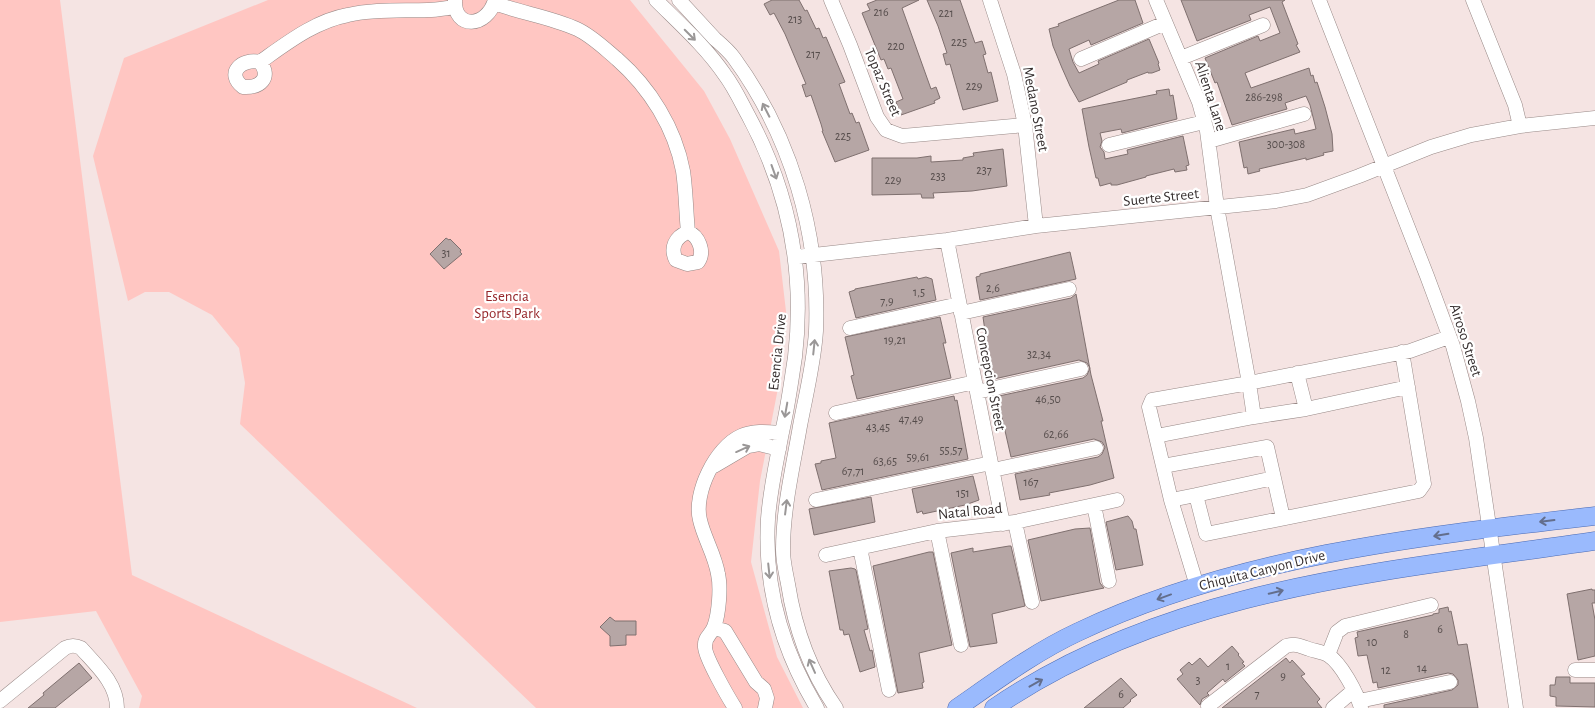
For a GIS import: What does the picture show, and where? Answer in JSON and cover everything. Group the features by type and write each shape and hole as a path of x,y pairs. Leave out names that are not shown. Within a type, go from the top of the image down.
{"main road":[{"name":"Chiquita Canyon Drive","path":"957,708 1006,674 1076,632 1119,613 1197,586 1290,561 1326,554 1490,528 1595,516"},
{"name":"Chiquita Canyon Drive","path":"994,708 1071,663 1166,622 1228,604 1326,581 1595,541"}],"street":[{"name":"Esencia Drive","path":"656,0 701,45 725,75 759,135 786,206 796,257 798,336 768,519 768,552 772,595 788,652 817,708"},
{"path":"679,0 733,57 760,99 782,140 801,197 812,256 816,303 816,332 813,360 787,497 783,552 791,604 798,631 819,683 836,708"},
{"name":"Topaz Street","path":"831,0 877,117 886,130 902,136 914,136 1025,125"},
{"name":"Medano Street","path":"990,0 1014,74 1025,125 1036,226"},
{"name":"Alienta Lane","path":"1156,0 1199,102 1209,141 1217,207 1254,417"},
{"name":"Airoso Street","path":"1319,0 1449,337 1468,401 1490,528 1516,708"},
{"path":"1473,0 1515,105 1520,126"},
{"path":"260,62 289,40 322,24 346,15 377,10 429,10 455,4 458,15 465,20 473,22 481,20 487,15 495,1 511,9 545,18 578,30 603,47 626,67 647,92 671,130 683,171 688,232"},
{"path":"1081,59 1165,23"},
{"path":"1181,58 1263,25"},
{"path":"1209,141 1304,114"},
{"name":"Suerte Street","path":"796,257 947,240 1036,226 1276,201 1307,195 1431,147 1471,135 1520,126 1595,118"},
{"path":"1109,145 1204,122"},
{"name":"Concepcion Street","path":"947,240 992,467 1032,602"},
{"path":"850,328 1069,289"},
{"path":"1197,586 1171,500 1149,407 1152,400 1402,352 1449,337"},
{"path":"1196,495 1206,534 1419,491 1424,484 1402,352"},
{"path":"836,413 1081,369"},
{"path":"1297,373 1306,409"},
{"path":"1156,436 1306,409 1408,387"},
{"path":"735,708 704,648 706,637 714,628 719,602 718,574 699,519 701,491 721,450 730,442 742,435 760,432 782,432"},
{"path":"711,468 748,446 758,444 779,449"},
{"path":"1163,466 1267,447 1283,518"},
{"path":"816,500 1096,448"},
{"path":"1171,500 1274,478"},
{"name":"Natal Road","path":"826,555 937,531 1009,523 1117,500"},
{"path":"1094,505 1109,581"},
{"path":"937,531 960,645"},
{"path":"860,548 890,690"},
{"path":"1328,655 1337,632 1345,626 1354,622 1431,605"},
{"path":"714,628 725,631 756,682 764,689 767,698 765,708"},
{"path":"1208,706 1286,646 1294,644 1328,655 1338,664 1358,700"},
{"path":"0,701 65,648 75,645 81,648 109,680 117,702 116,708"},
{"path":"1575,670 1595,670"},
{"path":"1333,708 1358,700 1450,682"}],"green space":[{"path":"0,0 60,0 132,575 417,708 139,708 142,696 96,611 0,622"},
{"name":"Esencia Sports Park","path":"268,0 630,0 704,91 730,139 779,251 787,320 778,388 760,481 751,562 777,657 803,708 536,708 240,424 245,383 239,348 212,315 169,292 145,292 128,301 93,156 124,58"}],"building":[{"path":"772,0 799,0 805,11 807,10 816,29 819,28 823,38 826,37 845,82 839,84 850,114 852,113 856,123 859,122 869,150 835,162 822,131 811,95 806,97 802,85 806,84 785,34 774,13 770,15 764,4"},
{"path":"877,0 919,0 902,8 931,89 936,87 940,98 934,101 935,103 901,115 896,102 903,99 891,68 888,69 884,59 881,60 862,13 870,10 867,4"},
{"path":"927,0 960,0 975,43 982,41 986,54 983,55 988,73 991,72 998,101 963,110 950,64 946,65 943,54 947,53"},
{"path":"1119,0 1135,0 1143,23 1091,45 1089,40 1069,49 1079,73 1099,64 1098,61 1149,39 1160,70 1152,73 1148,72 1127,80 1127,82 1079,102 1062,68 1053,46 1049,29"},
{"path":"1181,0 1285,0 1282,2 1300,52 1245,73 1251,88 1309,68 1315,83 1317,82 1325,107 1332,134 1333,151 1306,160 1306,158 1259,169 1260,171 1248,174 1247,167 1244,168 1239,142 1294,129 1295,134 1316,129 1310,105 1306,96 1285,103 1287,109 1232,125 1217,82 1215,83 1205,58 1258,36 1260,41 1280,33 1270,7 1249,15 1251,20 1197,41"},
{"path":"1169,89 1170,96 1173,95 1177,119 1122,133 1121,129 1100,133 1102,141 1100,147 1104,152 1105,159 1128,154 1127,150 1183,136 1189,165 1186,166 1187,170 1175,172 1174,169 1117,185 1111,185 1111,183 1100,186 1098,178 1096,178 1082,109 1157,94 1156,91"},
{"path":"1003,149 1007,186 972,191 933,193 934,198 922,198 921,194 872,195 872,158 917,158 931,156 931,162 963,160 963,158 974,156 973,153"},
{"path":"446,238 450,239 461,250 462,254 444,269 430,254"},
{"path":"1070,252 1076,279 980,300 976,277 980,276 980,274"},
{"path":"917,277 918,279 926,277 932,279 936,300 856,318 849,292 855,289"},
{"path":"1076,294 1090,367 1087,363 1079,360 994,379 984,332 983,317 1071,298"},
{"path":"940,317 946,343 943,343 951,378 857,399 851,376 854,375 845,337"},
{"path":"1090,368 1114,478 1049,493 1050,495 1020,500 1015,474 1098,457 1102,454 1105,447 1102,442 1094,439 1011,457 998,400 999,396 1083,378 1087,375"},
{"path":"954,396 955,401 957,400 968,459 822,490 815,464 836,458 829,423"},
{"path":"973,476 979,500 923,514 922,511 917,513 912,489"},
{"path":"871,497 875,522 814,535 809,509"},
{"path":"1128,516 1132,521 1134,529 1136,529 1143,565 1116,570 1106,522"},
{"path":"1090,528 1100,583 1104,588 1041,601 1028,540 1075,529"},
{"path":"1011,546 1025,606 992,614 997,643 970,647 951,553 973,548 973,552"},
{"path":"933,552 952,645 919,653 924,682 922,683 923,688 898,693 873,566"},
{"path":"851,568 856,570 868,629 864,630 870,651 872,650 875,667 860,672 849,634 844,635 843,630 840,630 829,571"},
{"path":"1595,590 1595,603 1592,603 1595,620 1595,656 1578,660 1567,594"},
{"path":"1448,607 1449,612 1451,611 1458,645 1467,644 1478,708 1384,708 1384,705 1452,690 1458,685 1458,680 1453,674 1448,673 1378,688 1377,682 1373,683 1367,655 1358,656 1355,638 1358,637 1357,632 1433,615 1439,613 1439,609"},
{"path":"610,617 615,621 636,621 636,635 626,635 626,645 610,646 610,636 600,627"},
{"path":"1232,646 1239,654 1245,666 1225,682 1223,679 1207,693 1209,695 1202,699 1200,705 1177,679 1183,674 1180,670 1189,662 1192,665 1200,658 1208,667"},
{"path":"1286,658 1290,663 1292,660 1305,674 1301,676 1320,699 1317,702 1322,708 1222,708"},
{"path":"79,663 92,678 55,708 28,708 44,695 43,693"},
{"path":"1556,677 1570,677 1570,683 1595,683 1595,707 1556,706 1556,697 1550,696 1550,685 1555,685"},
{"path":"1121,678 1137,695 1123,708 1084,708"}]}
